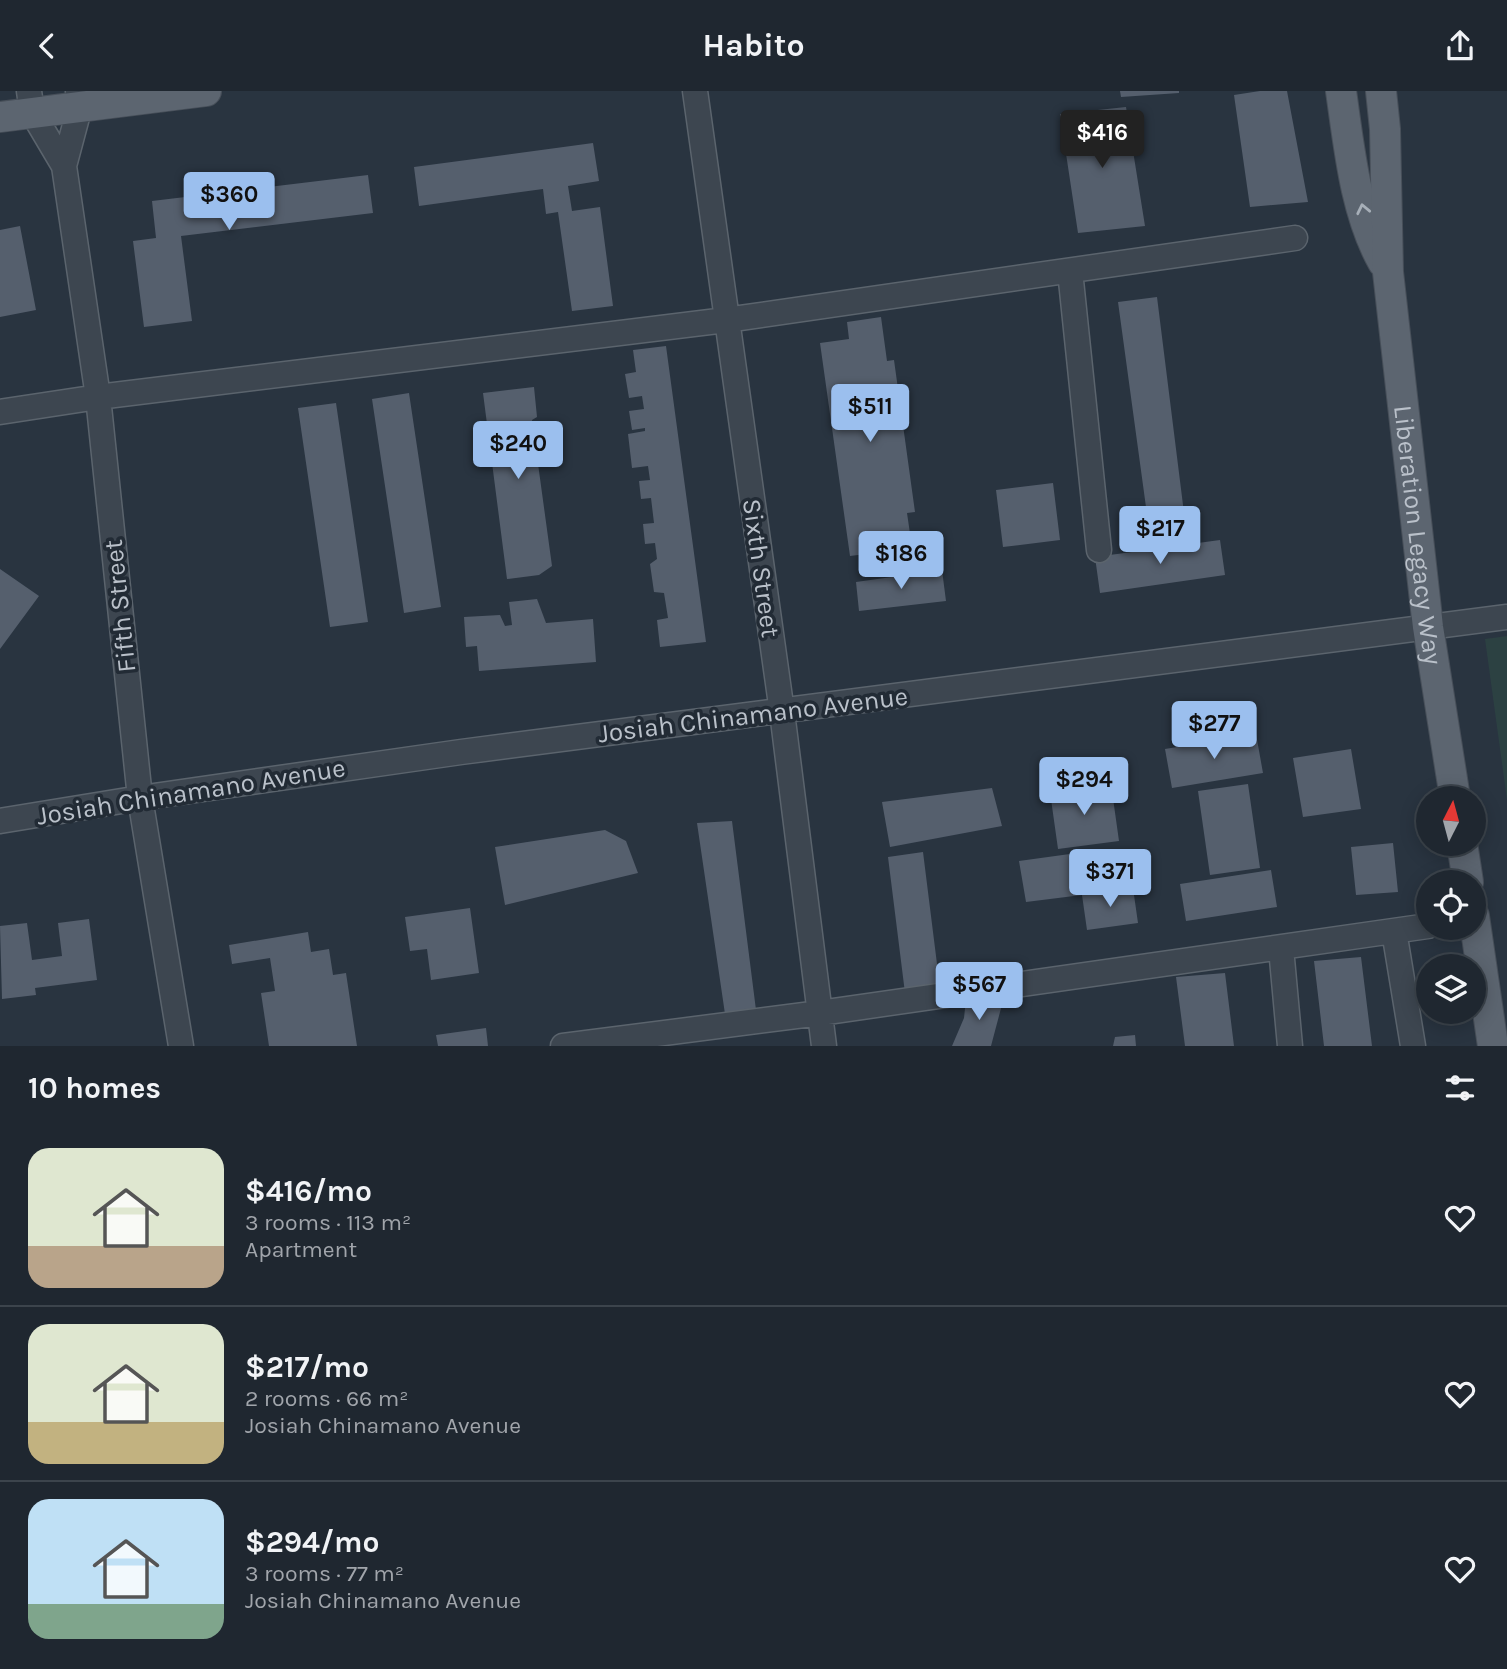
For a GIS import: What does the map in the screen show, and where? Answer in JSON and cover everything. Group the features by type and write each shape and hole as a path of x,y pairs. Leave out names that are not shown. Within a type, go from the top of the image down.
{"main road":[{"path":"0,117 30,102 206,91"},
{"name":"Liberation Legacy Way","path":"1341,91 1365,221 1371,241 1388,272"},
{"name":"Liberation Legacy Way","path":"1381,91 1385,129 1388,272 1428,627 1453,786"},
{"path":"1477,940 1493,1046"}],"street":[{"name":"Sixth Street","path":"695,91 782,712 824,1046"},
{"name":"Fifth Street","path":"64,166 79,98"},
{"name":"Fifth Street","path":"30,102 64,166 98,397 140,799 181,1046"},
{"path":"0,412 98,397 726,320 1295,238"},
{"path":"1070,271 1100,550"},
{"name":"Josiah Chinamano Avenue","path":"0,821 461,752 1507,617"},
{"path":"563,1046 820,1013 1416,928"},
{"path":"1394,931 1413,1046"},
{"path":"1281,947 1290,1046"}],"green space":[{"path":"1507,636 1507,800 1485,639"}],"building":[{"path":"1120,91 1179,91 1179,93 1121,97"},
{"path":"1287,91 1308,202 1250,207 1234,95"},
{"path":"1126,107 1145,226 1078,233 1060,114"},
{"path":"593,143 599,181 568,186 572,211 600,207 613,306 572,311 558,212 546,214 543,189 419,206 414,167"},
{"path":"368,175 373,213 181,236 192,321 144,327 133,241 156,238 152,201"},
{"path":"20,226 36,310 0,317 0,230"},
{"path":"1157,297 1185,521 1169,530 1149,529 1118,302"},
{"path":"881,317 887,361 894,360 915,512 907,513 914,561 876,567 874,553 850,556 820,343 849,339 847,322"},
{"path":"666,346 706,642 660,647 657,620 668,618 664,593 654,592 650,564 657,559 655,543 645,544 643,524 654,523 651,498 641,499 639,481 650,480 648,466 632,468 628,434 645,431 645,428 632,430 629,411 644,409 642,396 629,398 625,374 636,372 633,350"},
{"path":"534,387 537,417 532,420 552,566 539,575 507,579 483,393"},
{"path":"409,393 441,607 404,613 372,399"},
{"path":"336,403 368,622 330,627 298,408"},
{"path":"1053,483 1060,540 1003,547 996,490"},
{"path":"1220,540 1225,575 1100,593 1095,557"},
{"path":"0,569 39,596 0,649"},
{"path":"942,570 946,601 859,611 856,582"},
{"path":"537,599 546,623 593,619 596,662 479,671 477,646 466,647 464,617 500,615 505,626 512,625 509,602"},
{"path":"1256,734 1263,773 1172,788 1165,749"},
{"path":"1351,749 1361,809 1303,817 1293,758"},
{"path":"1111,784 1119,841 1058,849 1050,792"},
{"path":"1248,784 1260,868 1210,875 1198,791"},
{"path":"992,788 1002,826 890,847 882,802"},
{"path":"732,821 756,1010 725,1014 697,823"},
{"path":"605,830 626,841 638,873 505,905 495,847"},
{"path":"1393,843 1398,892 1356,895 1351,847"},
{"path":"923,852 940,988 905,993 888,857"},
{"path":"1077,853 1082,895 1026,902 1019,861"},
{"path":"1271,870 1277,907 1186,921 1180,884"},
{"path":"1133,888 1138,923 1087,930 1082,895"},
{"path":"470,908 479,973 431,980 427,949 410,951 405,917"},
{"path":"89,919 97,980 35,988 36,995 2,999 0,926 27,923 32,960 62,956 58,923"},
{"path":"308,932 311,952 329,949 333,975 346,973 357,1046 269,1046 261,993 275,991 270,958 232,964 229,945"},
{"path":"1361,957 1372,1046 1324,1046 1314,961"},
{"path":"1225,973 1234,1046 1185,1046 1176,977"},
{"path":"1004,997 991,1046 952,1046 964,1018 966,999"},
{"path":"486,1028 488,1046 438,1046 436,1035"},
{"path":"1135,1035 1136,1046 1113,1046 1115,1037"}]}
